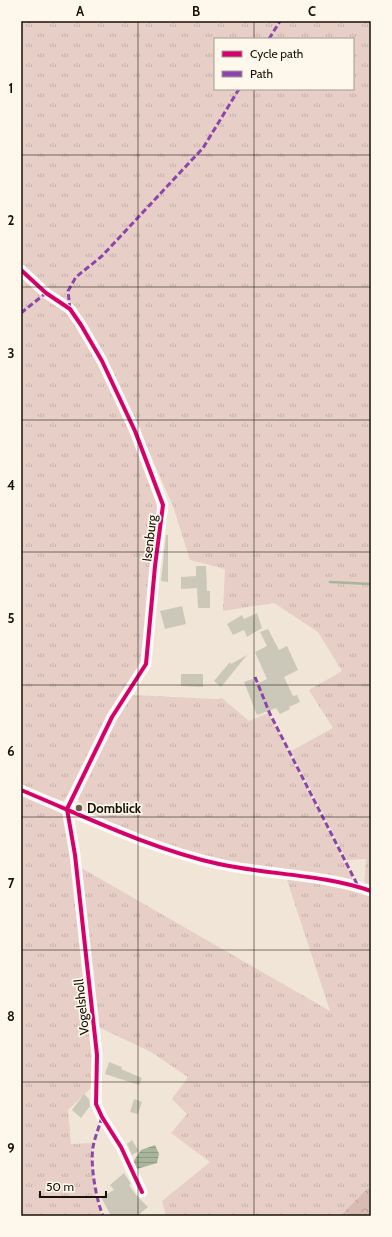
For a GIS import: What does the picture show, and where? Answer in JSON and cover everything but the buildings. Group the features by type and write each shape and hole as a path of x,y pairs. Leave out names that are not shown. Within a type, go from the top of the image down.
{"street":[{"name":"Isenburg","path":"21,270 46,292 70,309 81,324 102,362 135,432 163,505 146,664 131,690 112,717 67,810"},
{"path":"21,790 166,850 220,864 322,878 358,886 371,891"},
{"name":"Vogelsholl","path":"67,810 74,855 97,1055 96,1104 102,1117 122,1146 142,1192"}],"green space":[{"path":"21,21 371,21 371,889 364,887 366,859 347,860 291,751 333,728 309,690 342,671 318,632 274,603 223,611 225,569 190,560 173,506 139,429 105,360 47,289 21,268"},
{"path":"21,270 46,293 27,308 44,296 66,312 77,326 98,364 131,433 154,486 157,507 150,565 142,660 68,797 63,801 21,789"},
{"path":"131,695 222,698 249,721 268,713 355,884 221,861 168,846 85,813 78,799 114,720"},
{"path":"21,793 64,813 73,857 95,1084 68,1110 71,1144 93,1143 93,1180 102,1216 21,1216"},
{"path":"78,866 330,1011 286,877 371,894 371,1187 367,1189 340,1216 166,1216 162,1201 210,1162 171,1133 187,1114 172,1099 188,1077 151,1052 94,1025"},
{"path":"371,1187 371,1216 340,1216 367,1189"}],"shaded area":[{"path":"155,1145 159,1154 157,1163 137,1169 133,1162 141,1150"}],"waterway":[{"path":"330,582 371,584"}],"marked path":[{"path":"270,38 280,21"},
{"path":"70,309 68,291 76,277 102,256 203,148 238,90"},
{"path":"21,313 46,293"},
{"path":"255,677 270,714 358,886"},
{"path":"102,1117 93,1147 92,1163 96,1191 103,1216"}],"cycle path":[{"path":"21,270 46,293 70,309 81,325 102,361 135,431 163,505 155,566 146,664 112,717 67,809"},
{"path":"21,790 119,832 194,858 238,868 334,881 371,891"},
{"path":"67,809 75,855 97,1055 96,1104 102,1117 121,1147 142,1192"}],"place":[{"name":"Domblick","path":"79,808"}]}
